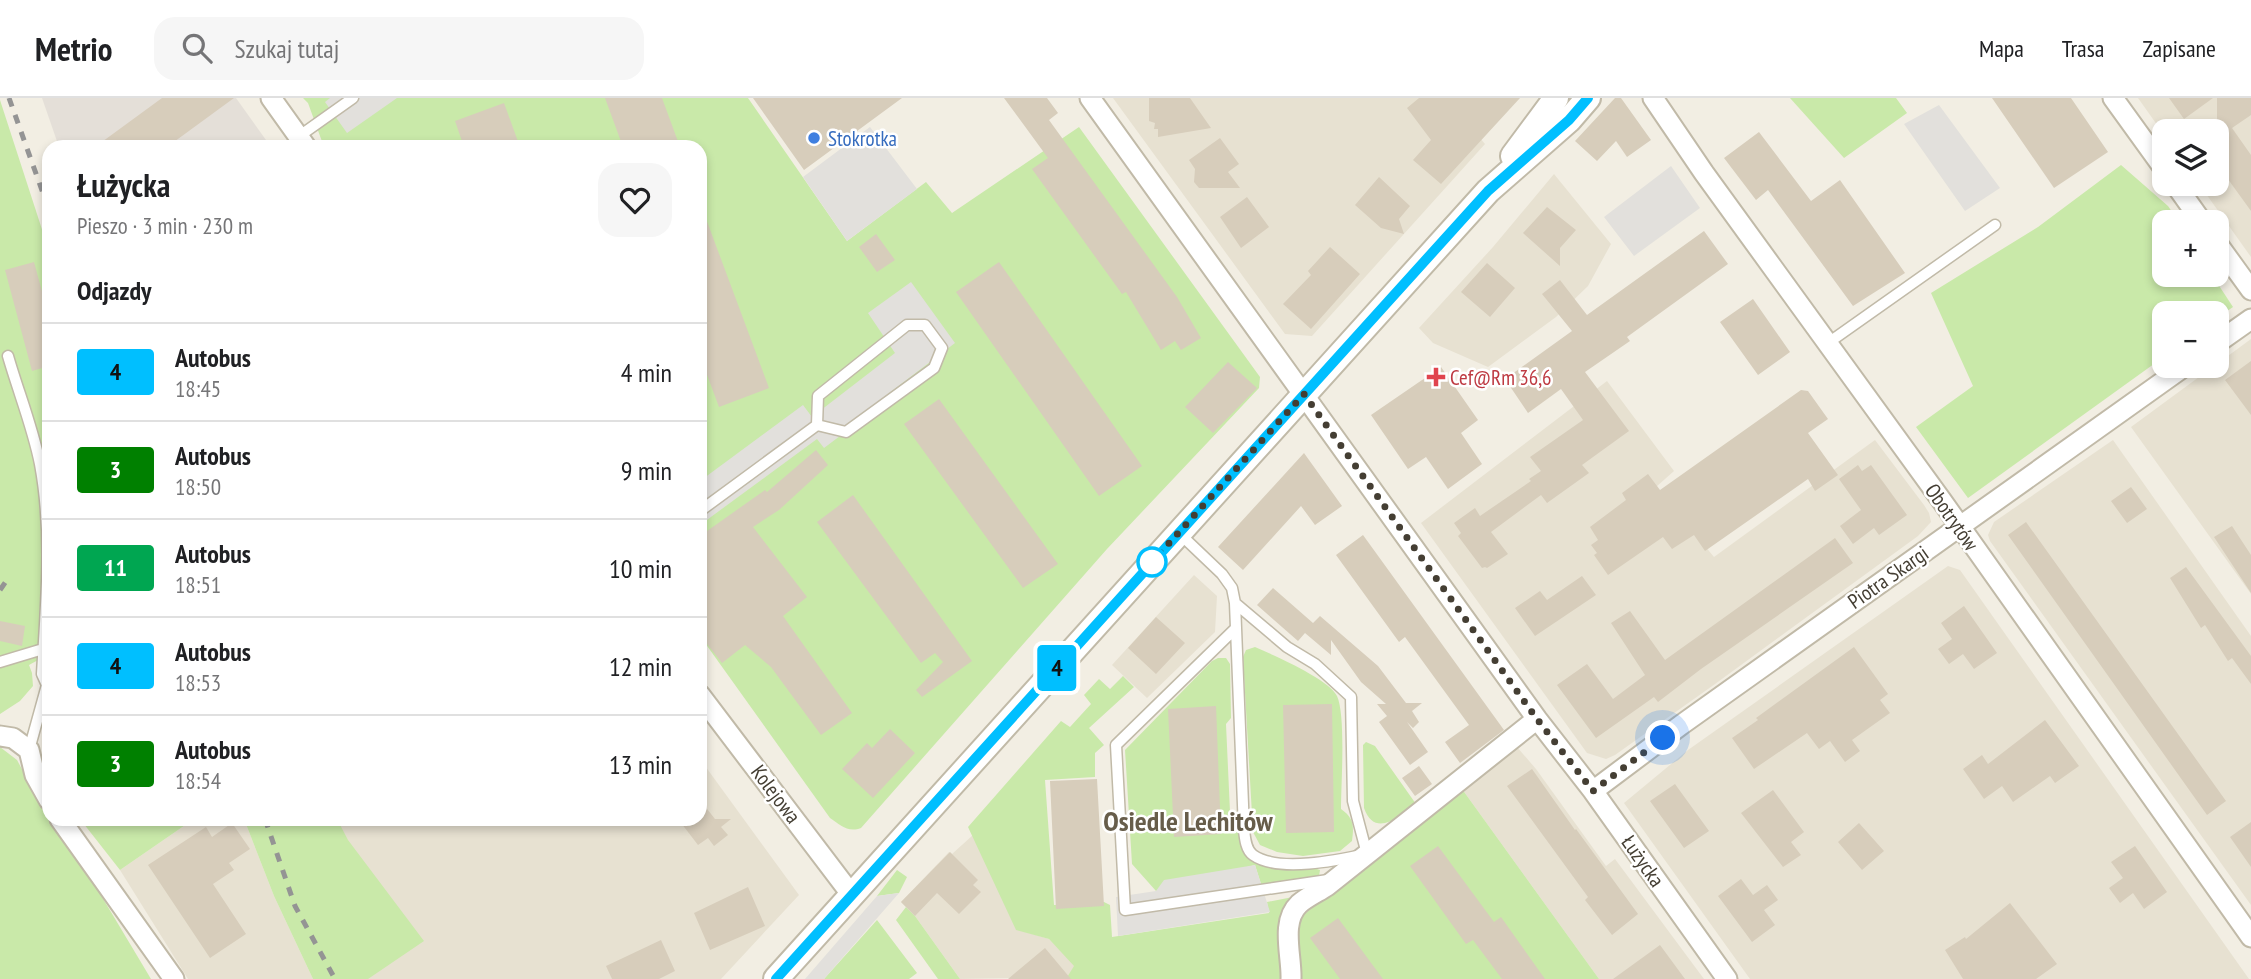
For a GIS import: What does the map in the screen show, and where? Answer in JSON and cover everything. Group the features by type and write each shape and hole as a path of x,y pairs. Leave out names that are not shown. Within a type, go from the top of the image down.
{"street":[{"path":"271,98 301,140"},
{"name":"Łużycka","path":"1090,98 1727,979"},
{"path":"776,979 1488,191 1556,98"},
{"path":"1488,191 1569,120 1588,98"},
{"name":"Obotrytów","path":"1653,98 2251,937"},
{"path":"2113,98 2152,152"},
{"path":"2229,260 2251,290"},
{"path":"2229,334 2251,318"},
{"name":"Piotra Skargi","path":"1593,791 1681,725 2168,378"},
{"name":"Kolejowa","path":"707,704 851,894"},
{"path":"1291,979 1289,922 1292,912 1537,719"},
{"path":"0,736 13,738 29,750 35,775 42,788"},
{"path":"65,826 174,979"}],"lane":[{"path":"304,140 353,98"},
{"path":"1828,343 1995,225"},
{"path":"707,506 817,425 846,432 934,368 942,348 925,325 907,325 818,396 817,425"},
{"path":"8,356 40,463 42,481"},
{"path":"1178,533 1223,574 1232,588 1235,603 1244,830 1251,854 1280,863 1322,863 1367,854 1353,801 1351,697 1315,663 1287,647 1235,603"},
{"path":"1236,628 1116,744 1125,910 1336,878"},
{"path":"0,662 42,649"},
{"path":"29,750 42,703"}],"shaded area":[{"path":"42,98 236,98 266,140 57,140"},
{"path":"330,98 397,98 347,133 325,102"},
{"path":"1113,98 1446,98 1485,144 1312,336 1285,334"},
{"path":"2138,98 2251,98 2251,257 2229,226 2229,210 2218,210 2208,196 2229,196 2229,119 2153,119"},
{"path":"1939,105 2000,188 1965,211 1904,124"},
{"path":"870,127 917,189 847,241 803,177"},
{"path":"1671,166 1700,208 1634,256 1604,217"},
{"path":"1554,174 1611,244 1588,286 1556,317 1488,367 1433,343 1419,328 1493,247"},
{"path":"911,282 955,343 842,429 844,433 824,448 817,439 707,520 707,476 803,405 812,417 895,353 868,313"},
{"path":"2251,339 2251,594 2131,427 2198,378 2229,378 2229,355"},
{"path":"1607,381 1674,471 1656,487 1714,557 1875,440 1924,505 1931,522 1918,536 1715,684 1606,759 1587,753 1421,523"},
{"path":"2113,440 2251,636 2251,905 1988,535 1994,522"},
{"path":"1948,566 1960,570 2249,979 1750,979 1624,803 1688,750"},
{"path":"1194,575 1217,596 1215,632 1147,698 1112,665"},
{"path":"1517,747 1606,866 1615,859 1704,979 1599,979 1462,789"},
{"path":"707,769 799,895 721,979 359,979 298,826 707,826"},
{"path":"184,826 247,826 274,896 313,979 188,979 120,870"},
{"path":"973,835 1016,929 1049,939 1075,965 1069,977 960,979 915,916 901,902 949,852 952,854"},
{"path":"1255,865 1270,912 1118,936 1116,897 1156,891 1164,880"},
{"path":"899,893 824,979 805,979 877,896"}],"green space":[{"path":"303,98 748,98 847,241 926,182 952,213 1079,127 1260,377 1259,388 1107,549 861,828 848,829 830,818 707,646 707,140 321,140 308,103"},
{"path":"1790,98 1896,98 1907,113 1844,158"},
{"path":"0,100 42,229 42,658 29,665 33,686 20,701 0,714"},
{"path":"2121,165 2152,192 2152,196 2157,196 2171,210 2152,210 2152,287 2220,287 2233,307 2229,310 2229,301 2152,301 2152,365 1968,498 1916,427 1973,386 1931,293 2038,227"},
{"path":"1255,647 1312,675 1332,689 1337,696 1342,734 1341,809 1351,819 1353,831 1352,841 1340,851 1303,856 1277,852 1260,845 1253,832 1243,657 1246,650"},
{"path":"1218,658 1226,658 1230,664 1231,718 1226,724 1230,812 1237,822 1244,846 1251,857 1314,868 1320,870 1319,876 1261,884 1255,865 1156,891 1132,864 1125,750"},
{"path":"1123,676 1134,687 1089,728 1104,745 1095,753 1095,777 1045,780 1054,905 1104,902 1110,905 1112,937 1269,913 1267,902 1298,896 1280,947 1281,979 1066,979 1074,966 1049,939 1016,930 968,827 1061,721 1070,727 1091,704 1084,695 1099,679 1110,689"},
{"path":"1366,742 1375,746 1416,804 1395,819 1381,824 1369,817 1364,808 1363,745"},
{"path":"0,747 17,760 42,806 42,826 54,826 99,892 151,979 0,979"},
{"path":"1462,789 1599,979 1296,979 1295,932 1302,916"},
{"path":"85,826 184,826 120,870"},
{"path":"247,826 341,826 348,840 424,941 368,979 313,979 274,896"},
{"path":"897,870 907,877 899,893 877,896"},
{"path":"906,907 960,979 938,979 896,920"},
{"path":"877,920 917,973 909,979 824,979"}],"building":[{"path":"162,98 234,98 177,140 105,140"},
{"path":"605,98 662,98 677,140 620,140"},
{"name":"Stokrotka","path":"753,98 902,98 804,170"},
{"path":"1004,98 1047,98 1058,113 1049,120 1177,297 1201,338 1181,350 1175,341 1161,350 1126,292 1122,294 1032,169 1048,158"},
{"path":"1149,98 1190,98 1211,128 1158,137 1158,129 1154,129 1155,123 1149,121"},
{"path":"1419,98 1520,98 1441,184 1413,160 1431,140 1407,108"},
{"path":"1615,98 1621,98 1651,140 1627,157 1616,141 1597,161 1575,141"},
{"path":"1992,98 2071,98 2108,152 2054,188"},
{"path":"2169,98 2213,98 2184,119"},
{"path":"2217,98 2251,98 2251,115 2232,128 2251,155 2251,211 2229,181 2229,119 2217,119"},
{"path":"504,103 517,140 462,140 455,121"},
{"path":"1759,132 1811,201 1840,180 1905,273 1853,306 1768,190 1756,200 1724,158"},
{"path":"1220,138 1239,164 1228,172 1240,188 1199,188 1194,182 1195,169 1189,160"},
{"path":"1379,177 1410,206 1399,219 1404,234 1381,228 1355,205"},
{"path":"1247,197 1269,227 1241,248 1220,217"},
{"path":"1547,207 1576,230 1560,248 1560,266 1523,233"},
{"path":"707,221 769,388 719,407 707,375"},
{"path":"1704,231 1728,264 1627,337 1630,341 1585,372 1629,431 1582,465 1589,473 1547,503 1541,495 1491,532 1508,554 1487,568 1482,568 1458,536 1461,533 1454,523 1475,508 1480,516 1531,481 1529,479 1541,471 1530,457 1583,420 1561,389 1528,413 1505,379 1572,331 1542,294 1560,280 1587,315"},
{"path":"876,234 895,260 877,272 859,247"},
{"path":"1330,247 1360,274 1311,329 1283,304 1311,275 1308,271"},
{"path":"34,262 42,291 42,368 32,371 5,270"},
{"path":"999,262 1142,466 1099,496 956,292"},
{"path":"1487,263 1515,288 1490,317 1461,292"},
{"path":"1753,299 1790,352 1758,375 1720,322"},
{"path":"2251,361 2251,415 2225,380"},
{"path":"1228,362 1257,388 1213,433 1185,407"},
{"path":"1441,367 1478,420 1461,433 1482,464 1448,489 1426,457 1408,469 1371,415"},
{"path":"1801,390 1808,391 1828,419 1808,433 1838,475 1815,491 1808,479 1705,551 1694,535 1672,549 1663,537 1608,575 1594,555 1597,553 1591,545 1598,540 1590,527 1626,500 1622,493 1648,474 1660,490"},
{"path":"939,399 1058,564 1023,588 904,424"},
{"path":"816,450 828,465 779,510 753,527 807,597 783,616 852,713 821,735 771,667 745,645 722,663 707,644 707,531 765,490 767,492"},
{"path":"1304,453 1342,506 1315,525 1301,506 1243,570 1218,547"},
{"path":"1858,465 1862,471 1871,465 1907,515 1879,535 1874,528 1853,544 1840,526 1861,510 1839,479"},
{"path":"2131,487 2147,509 2127,523 2111,501"},
{"path":"853,495 972,661 922,697 916,690 943,662 935,653 921,663 817,522"},
{"path":"2026,522 2226,801 2207,815 2008,535"},
{"path":"2232,526 2251,555 2251,593 2214,537"},
{"path":"1363,535 1504,730 1460,763 1445,742 1469,725 1405,637 1399,642 1336,555"},
{"path":"1835,538 1853,563 1658,702 1654,697 1596,738 1557,685 1587,664 1613,699 1645,675 1611,623 1630,611 1665,660"},
{"path":"2186,567 2251,656 2251,684 2232,658 2228,661 2205,625 2201,628 2170,578"},
{"path":"1582,576 1596,595 1535,636 1515,608 1540,591 1547,600"},
{"path":"1273,588 1313,623 1320,616 1378,666 1406,703 1422,703 1412,711 1419,722 1413,728 1407,722 1428,752 1410,765 1379,722 1387,716 1377,704 1386,704 1361,682 1331,640 1331,655 1305,633 1298,641 1257,605"},
{"path":"1964,606 1997,653 1974,669 1963,654 1949,664 1938,649 1952,639 1941,623"},
{"path":"1156,617 1185,643 1156,674 1128,648"},
{"path":"0,621 25,626 22,646 0,641"},
{"path":"1854,647 1888,694 1880,700 1890,713 1852,740 1860,751 1845,762 1830,741 1819,749 1807,733 1754,769 1732,738"},
{"path":"1332,704 1334,832 1286,833 1283,705"},
{"path":"1216,706 1221,834 1174,837 1168,709"},
{"path":"2045,720 2079,766 2055,783 2050,776 2013,802 2002,786 1984,799 1963,769 1982,755 1988,764"},
{"path":"890,729 915,753 873,798 842,769 867,743 872,748"},
{"path":"1419,766 1432,784 1415,796 1402,778"},
{"path":"1532,769 1638,914 1612,935 1585,900 1588,897 1507,786"},
{"path":"1097,779 1104,906 1056,909 1050,781"},
{"path":"1675,784 1709,831 1684,848 1650,801"},
{"path":"1773,790 1804,832 1791,842 1801,855 1783,867 1741,813"},
{"path":"707,809 715,819 731,819 721,827 728,835 714,846 708,838 698,845 683,826 707,826"},
{"path":"2251,822 2251,867 2230,837"},
{"path":"1859,823 1884,851 1862,870 1838,842"},
{"path":"228,826 234,826 250,849 229,863 234,870 213,884 246,934 210,958 148,865 206,827 212,837"},
{"path":"1438,846 1494,922 1501,917 1545,979 1502,979 1473,940 1466,944 1410,866"},
{"path":"2135,846 2167,892 2144,909 2133,893 2120,903 2109,888 2123,878 2111,862"},
{"path":"950,852 978,880 973,885 981,892 959,914 937,893 915,916 901,902"},
{"path":"1741,879 1753,895 1767,885 1778,900 1764,910 1775,925 1752,942 1718,896"},
{"path":"748,887 765,926 710,950 694,913"},
{"path":"2010,903 2057,964 2036,979 1963,979 1945,950 1965,937 1966,939"},
{"path":"1338,918 1383,979 1340,979 1310,938"},
{"path":"661,940 675,971 659,979 612,979 606,966"},
{"path":"1660,945 1685,979 1613,979"},
{"path":"1045,948 1071,979 1008,979"}],"railway":[{"path":"9,98 42,190"},
{"path":"0,590 9,577"},
{"path":"267,826 295,906 335,979"}],"bus line":[{"name":"4","path":"776,979 1488,191 1569,120 1588,98"}],"place":[{"name":"Stokrotka","path":"814,138"},
{"name":"Cef@Rm 36,6","path":"1436,377"}],"district":[{"name":"Osiedle Lechitów","path":"1188,820"}],"route":[{"path":"1152,562 1304,394 1537,719 1593,791 1663,738"}]}
